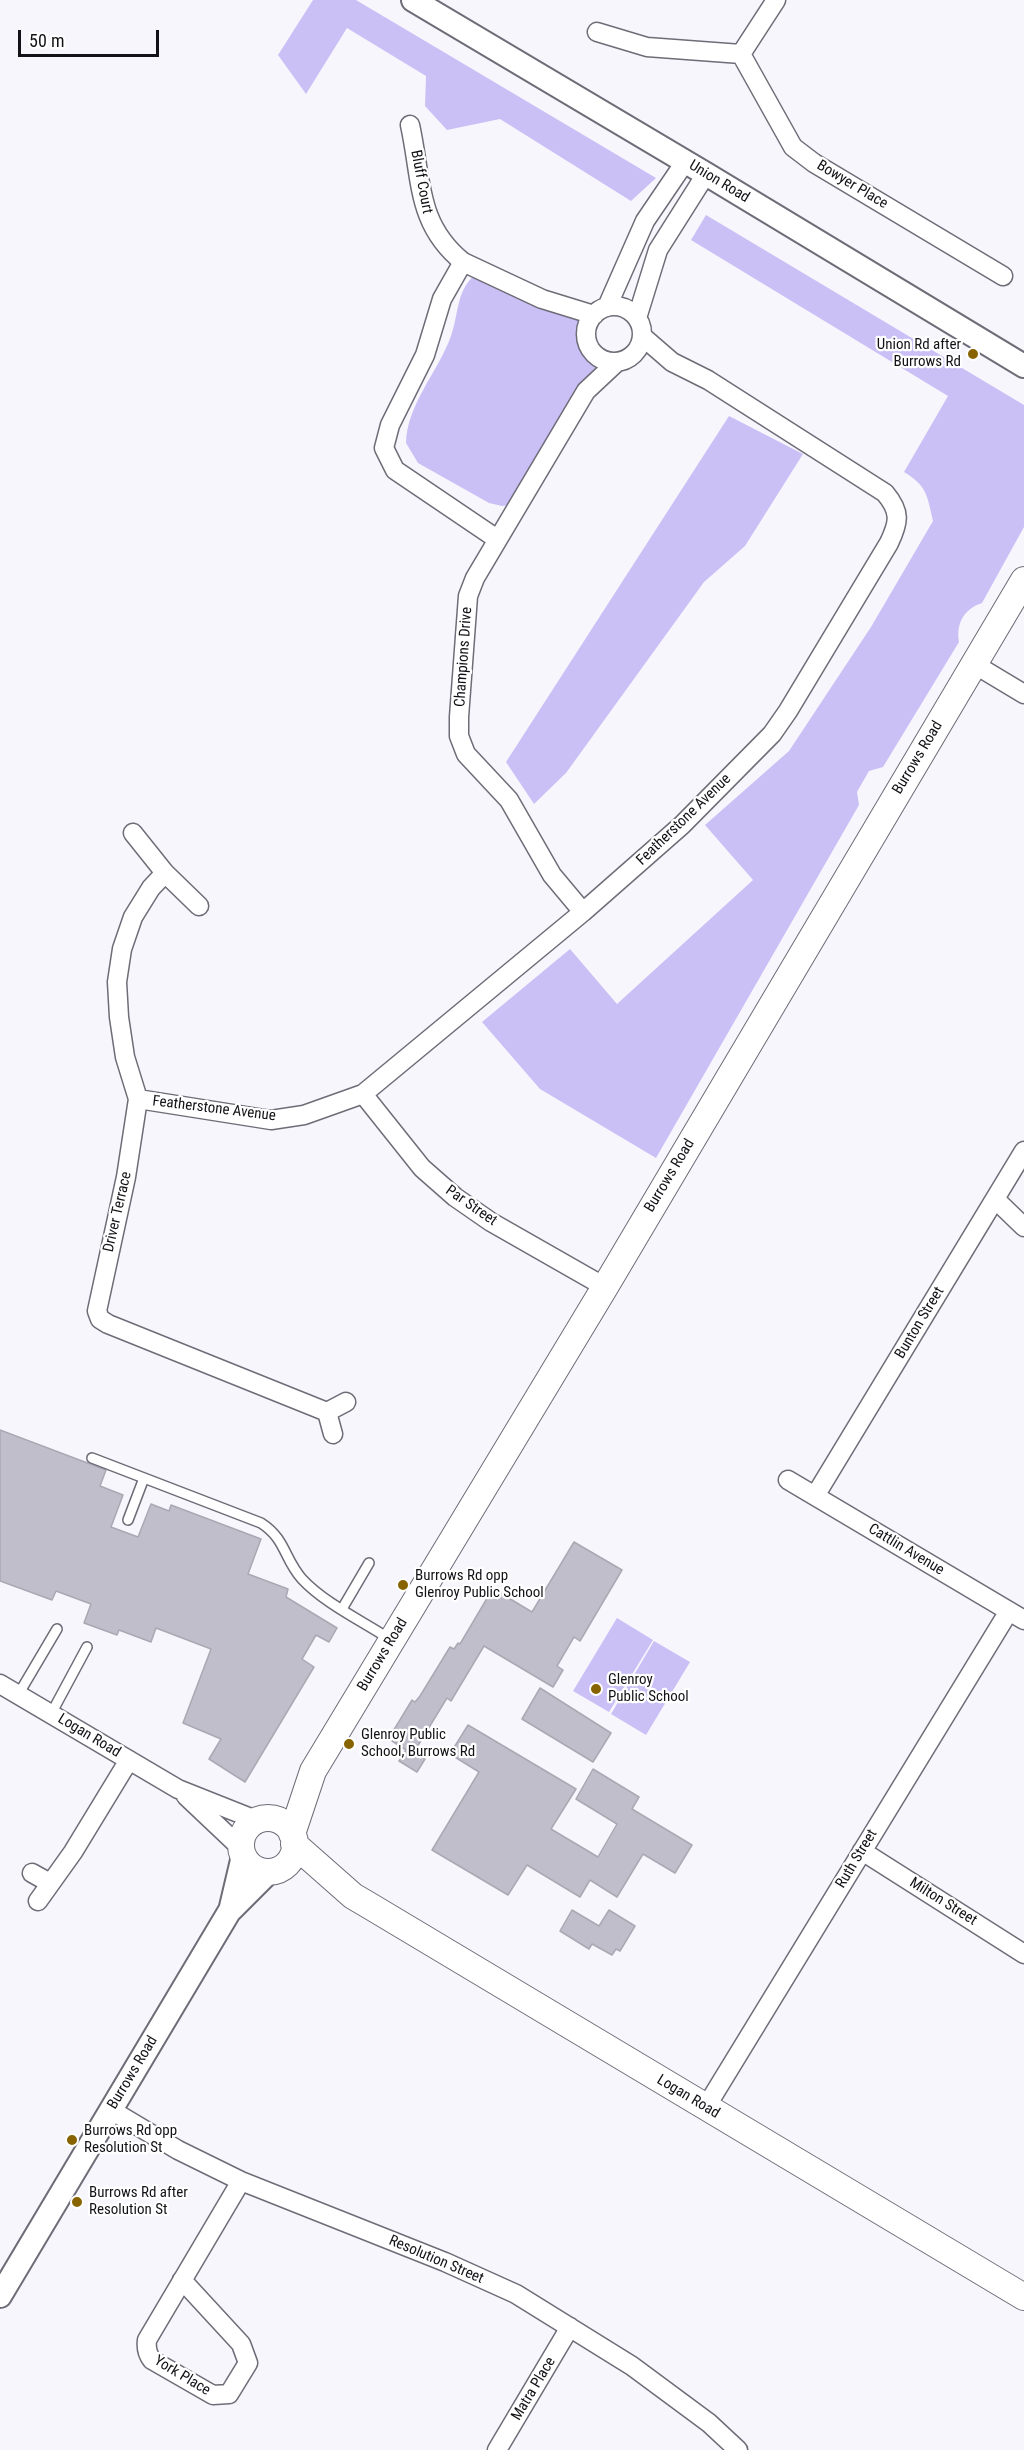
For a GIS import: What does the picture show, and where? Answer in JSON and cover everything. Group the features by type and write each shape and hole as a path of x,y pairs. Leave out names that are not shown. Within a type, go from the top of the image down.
{"main road":[{"name":"Burrows Road","path":"263,1819 313,1771 393,1641 1024,580"},
{"name":"Burrows Road","path":"293,1839 313,1771"},
{"path":"263,1819 282,1823 293,1839 291,1858 275,1870 254,1868 242,1852 244,1832 263,1819"},
{"name":"Logan Road","path":"293,1839 353,1896"},
{"name":"Logan Road","path":"275,1870 353,1896 1024,2297"}],"street":[{"name":"Union Road","path":"413,0 1024,366"},
{"path":"597,32 647,47 741,54 776,0"},
{"name":"Bowyer Place","path":"741,54 793,147 814,163 1003,276"},
{"name":"Bluff Court","path":"410,125 423,204 431,225 453,254 463,262"},
{"path":"589,342 587,327 601,311 645,221 685,162"},
{"path":"542,299 589,342 598,357 624,359 636,351 642,336 637,318 658,250 706,174"},
{"path":"497,539 395,470 384,448 390,425 426,355 442,299 463,262 542,299 601,311 624,308 637,318"},
{"name":"Featherstone Avenue","path":"138,1099 270,1120 304,1115 363,1094 584,912 682,825 772,734 853,603 897,525 894,503 885,493 708,380 672,362 642,336"},
{"name":"Champions Drive","path":"586,391 589,342"},
{"name":"Featherstone Avenue","path":"624,359 648,357 672,362"},
{"name":"Champions Drive","path":"584,912 552,875 509,800 466,754 459,736 468,596 475,578 497,539 586,391 624,359"},
{"path":"974,664 1024,694"},
{"path":"132,833 165,873 199,906"},
{"name":"Driver Terrace","path":"165,873 151,888 134,917 122,949 117,982 119,1017 125,1057 138,1099 126,1177 97,1311 100,1319 327,1412"},
{"name":"Par Street","path":"363,1094 422,1168 455,1197 491,1222 605,1287"},
{"name":"Bunton Street","path":"815,1496 1024,1151"},
{"path":"995,1199 1024,1227"},
{"path":"333,1434 327,1412 346,1402"},
{"name":"Cattlin Avenue","path":"788,1480 1017,1616"},
{"name":"Ruth Street","path":"706,2107 862,1851 1017,1616"},
{"name":"Logan Road","path":"0,1684 178,1789 263,1819"},
{"path":"38,1901 73,1852 129,1760"},
{"name":"Logan Road","path":"178,1789 242,1852"},
{"name":"Milton Street","path":"862,1851 1024,1954"},
{"name":"Burrows Road","path":"230,1912 242,1852"},
{"name":"Burrows Road","path":"0,2296 230,1912 275,1870"},
{"path":"32,1873 51,1883"},
{"name":"Resolution Street","path":"111,2110 178,2150 241,2181 445,2262 516,2294 632,2366 709,2423 738,2450"},
{"name":"York Place","path":"182,2280 241,2344 246,2354 248,2363 230,2394 213,2395 152,2361 147,2355 147,2340 182,2280 241,2181"},
{"name":"Matra Place","path":"497,2450 570,2327"}],"lane":[{"path":"92,1458 252,1519 272,1530 303,1580 342,1609 393,1641"},
{"path":"128,1520 144,1478"},
{"path":"342,1609 369,1563"},
{"path":"18,1695 57,1629"},
{"path":"51,1714 87,1647"}],"shaded area":[{"path":"313,0 356,0 656,178 631,201 500,119 447,130 425,106 426,76 347,28 306,94 278,55"},
{"path":"706,215 1024,405 1024,527 982,603 970,609 960,623 959,642 883,767 869,771 857,792 859,805 656,1158 540,1089 482,1022 570,949 617,1004 753,880 705,825 789,751 871,627 933,521 925,492 912,477 904,472 948,396 691,240"},
{"path":"478,273 582,318 598,359 595,375 511,505 502,506 489,503 418,463 406,443 417,401 454,328 462,293"},
{"path":"729,416 803,454 745,546 704,582 566,773 534,804 506,762"},
{"path":"617,1618 653,1640 609,1712 573,1691"},
{"path":"654,1641 690,1662 646,1735 611,1714"}],"building":[{"path":"0,1430 106,1470 100,1486 123,1495 111,1527 138,1537 151,1504 169,1511 171,1505 261,1539 248,1574 288,1589 286,1597 337,1628 329,1642 316,1635 302,1659 314,1667 245,1782 209,1759 221,1739 183,1723 211,1649 156,1628 151,1642 119,1630 117,1635 84,1623 91,1604 56,1591 52,1600 0,1581"},
{"path":"574,1542 622,1570 580,1641 574,1637 557,1666 563,1670 553,1687 484,1646 451,1701 447,1698 414,1752 425,1759 417,1772 399,1761 406,1750 392,1741 395,1735 392,1733 412,1700 415,1702 420,1696 450,1647 454,1649 458,1643 460,1644 489,1595 494,1597 497,1591 532,1612"},
{"path":"540,1688 611,1733 593,1762 522,1719"},
{"path":"468,1725 576,1789 551,1829 598,1857 617,1824 576,1799 593,1769 639,1797 632,1809 692,1845 675,1873 643,1854 617,1897 590,1880 580,1897 527,1865 508,1895 432,1850 479,1772 450,1754"},
{"path":"572,1910 599,1926 609,1910 635,1926 620,1951 616,1949 612,1955 592,1944 589,1949 560,1931"}],"place":[{"name":"Union Rd after Burrows Rd","path":"973,354"},
{"name":"Burrows Rd opp Glenroy Public School","path":"403,1585"},
{"name":"Glenroy Public School","path":"596,1689"},
{"name":"Glenroy Public School, Burrows Rd","path":"349,1744"},
{"name":"Burrows Rd opp Resolution St","path":"72,2140"},
{"name":"Burrows Rd after Resolution St","path":"77,2202"}]}
